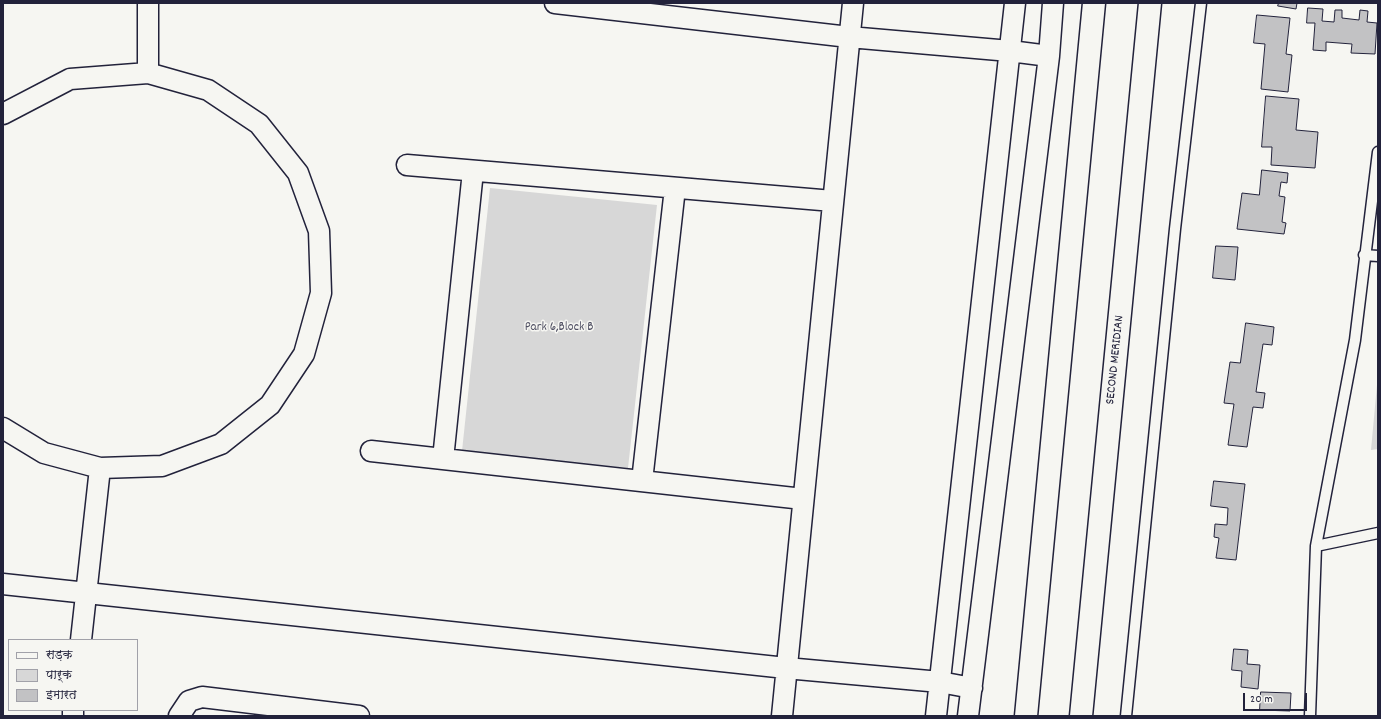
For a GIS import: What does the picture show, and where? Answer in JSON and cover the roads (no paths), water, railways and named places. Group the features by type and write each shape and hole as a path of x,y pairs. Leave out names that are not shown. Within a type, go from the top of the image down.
{"street":[{"path":"148,3 148,73"},
{"path":"555,3 849,37 1010,51 1049,56"},
{"path":"782,716 853,3"},
{"path":"936,716 1015,3"},
{"path":"968,716 1049,56 1053,3"},
{"path":"1026,716 1094,3"},
{"name":"SECOND MERIDIAN","path":"1081,716 1150,3"},
{"path":"3,114 70,79 148,73 208,90 259,124 298,173 319,231 321,293 304,354 270,405 220,444 213,447 162,466 100,468 44,453 3,428"},
{"path":"407,165 833,201"},
{"path":"442,459 473,170"},
{"path":"642,481 675,188"},
{"path":"371,451 803,499"},
{"path":"81,639 100,468"},
{"path":"3,584 786,668 940,682 972,688"},
{"path":"179,716 189,701 202,697 316,713 359,716"}],"lane":[{"path":"1126,716 1175,229 1201,3"},
{"path":"1310,716 1316,546 1355,340 1364,255 1378,152"},
{"path":"1364,255 1378,256"},
{"path":"1316,546 1378,533"}],"park label":[{"name":"Park 6,Block B","path":"559,328"}]}
